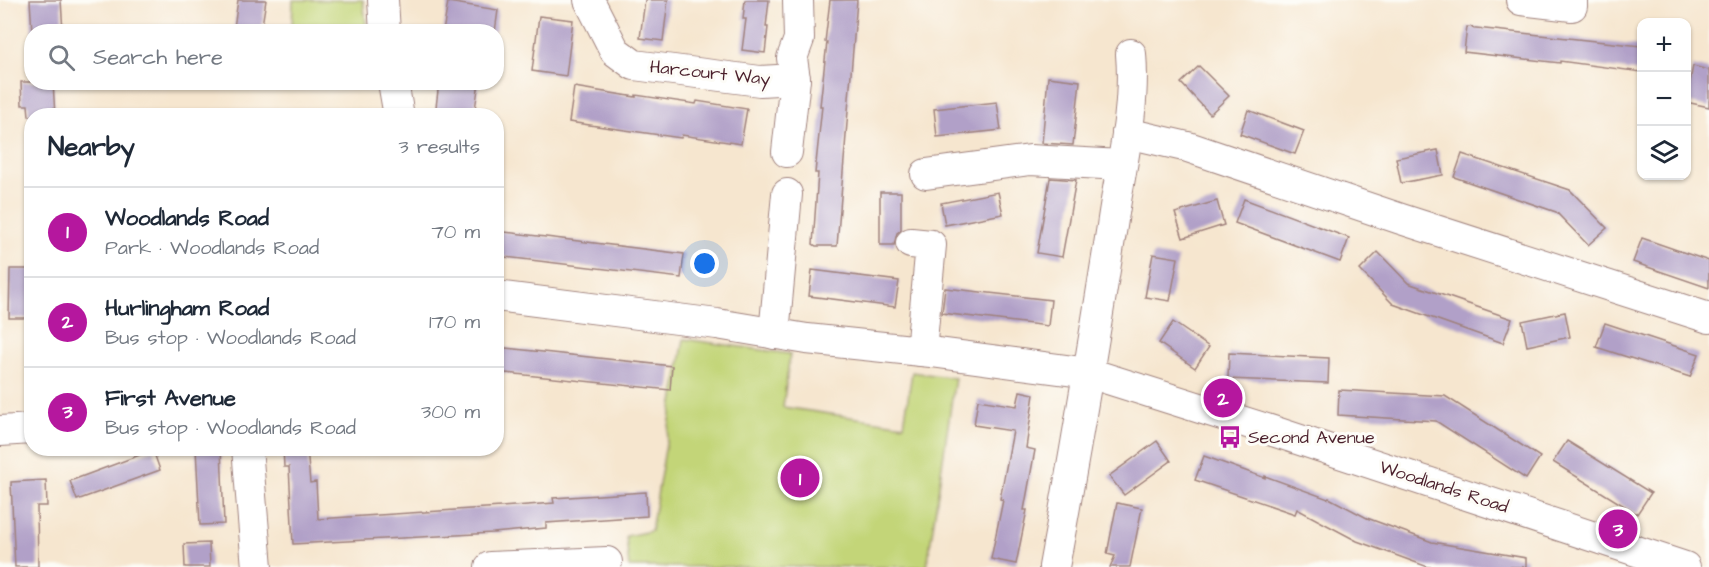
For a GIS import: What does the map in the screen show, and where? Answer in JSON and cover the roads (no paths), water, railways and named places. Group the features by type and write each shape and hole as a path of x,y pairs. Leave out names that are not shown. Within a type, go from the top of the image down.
{"street":[{"path":"383,0 384,24"},
{"name":"Harcourt Way","path":"589,0 615,51 634,65 760,81 795,79"},
{"name":"Harcourt Way","path":"787,152 795,79 792,58 799,39 798,0"},
{"path":"1521,0 1572,6 1572,0"},
{"path":"1054,567 1089,374 1127,133 1133,78 1131,54"},
{"path":"394,90 398,108"},
{"path":"1127,133 1188,147 1401,219 1709,318"},
{"path":"926,174 1030,160 1121,165"},
{"path":"774,334 787,194"},
{"path":"910,243 931,245 921,351"},
{"name":"Woodlands Road","path":"504,297 1089,374 1299,440 1685,567"},
{"path":"0,431 24,430"},
{"path":"248,456 258,567"},
{"path":"490,567 607,562"}],"place":[{"name":"Hurlingham Road","path":"1223,398"},
{"name":"Second Avenue","path":"1230,437"},
{"name":"Woodlands Road","path":"800,478"},
{"name":"First Avenue","path":"1618,529"}]}
